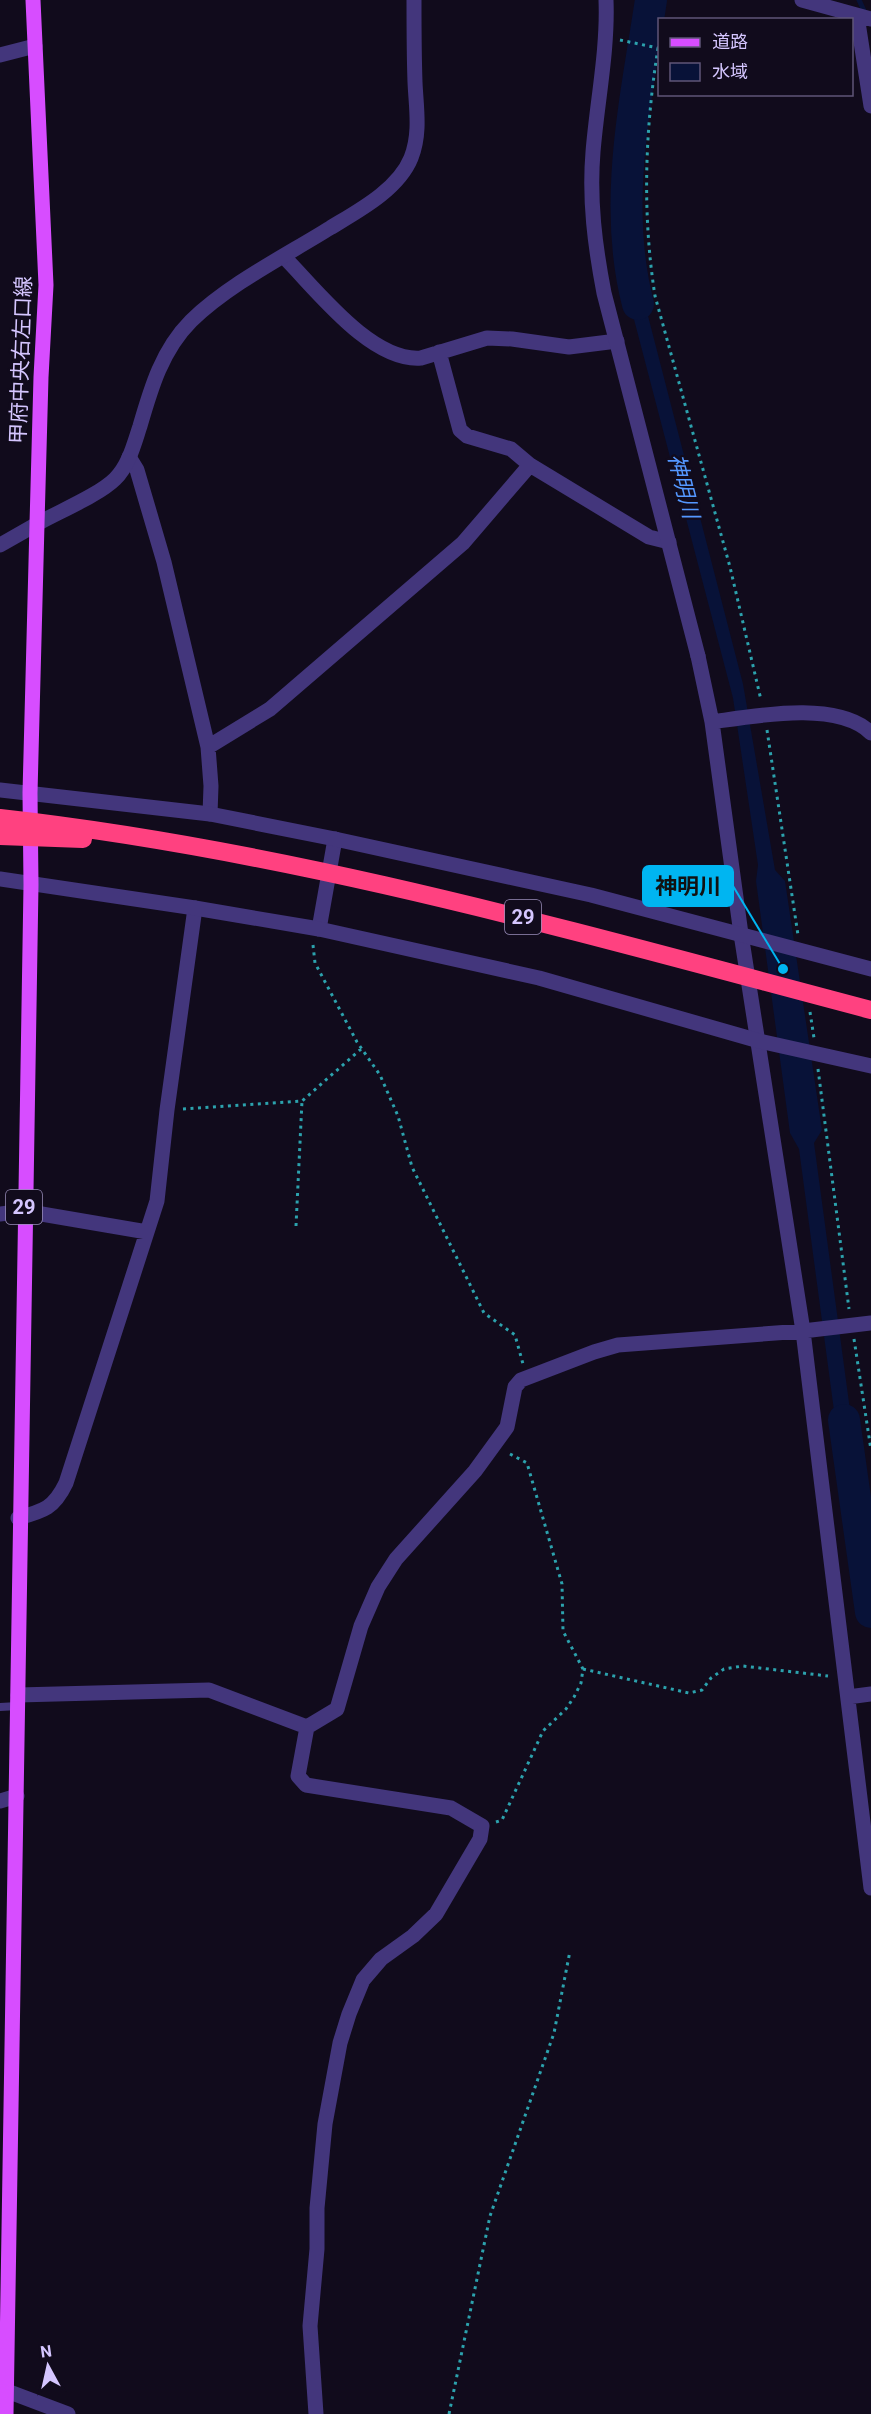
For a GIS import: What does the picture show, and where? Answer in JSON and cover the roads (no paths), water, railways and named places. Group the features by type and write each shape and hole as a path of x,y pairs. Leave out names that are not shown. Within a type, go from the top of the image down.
{"highway":[{"name":"29","path":"0,818 171,843 440,897 871,1010"},
{"name":"29","path":"0,836 171,843"}],"main road":[{"name":"甲府中央右左口線","path":"6,2414 3,2390 18,1701 18,1518 31,885 30,793 41,377 46,285 33,0"}],"street":[{"path":"0,545 115,480 129,457 154,381 174,340 213,303 370,203 392,184 411,158 418,124 414,0"},
{"path":"606,0 591,194 594,241 604,293 717,722 741,934 767,1042 806,1331 845,1677 860,1696 871,1888"},
{"path":"802,0 863,17 871,106"},
{"path":"0,55 35,45"},
{"path":"284,257 352,327 386,350 411,359 487,338 569,347 617,341"},
{"path":"439,352 460,430 468,436 511,449 530,465 649,537 669,542"},
{"path":"129,457 137,470 164,562 208,747 211,786 210,814"},
{"path":"208,747 270,709 463,543 530,465"},
{"path":"717,722 762,715 813,714 841,717 862,724 871,733"},
{"path":"0,790 210,814 335,839 591,895 871,969"},
{"path":"319,929 335,839"},
{"path":"0,879 319,929 539,978 767,1042 871,1066"},
{"path":"18,1518 42,1512 58,1499 66,1483 157,1201 195,908"},
{"path":"0,1214 24,1211 147,1232"},
{"path":"316,2414 310,2326 317,2249 317,2208 325,2124 340,2043 363,1980 381,1959 413,1936 436,1914 480,1839 482,1826 451,1808 306,1785 298,1776 307,1727 337,1709 361,1626 378,1587 396,1559 475,1471 507,1427 515,1388 526,1378 618,1345 806,1331 871,1323"},
{"path":"18,1701 209,1690 307,1727"},
{"path":"0,1801 16,1796"},
{"path":"3,2390 68,2414"}],"lane":[{"path":"0,1707 18,1701"}],"water":[{"path":"639,262 647,312 743,684 775,870 785,881 822,1130 814,1143 857,1462 841,1463 799,1149 790,1133 756,881 758,865 733,698 630,304 623,265"}],"waterway":[{"name":"神明川","path":"638,304 630,266 627,190 633,114 651,0"},
{"path":"859,0 866,15"},
{"name":"神明川","path":"844,1420 871,1612"}],"place":[{"name":"神明川","path":"783,969"}]}
